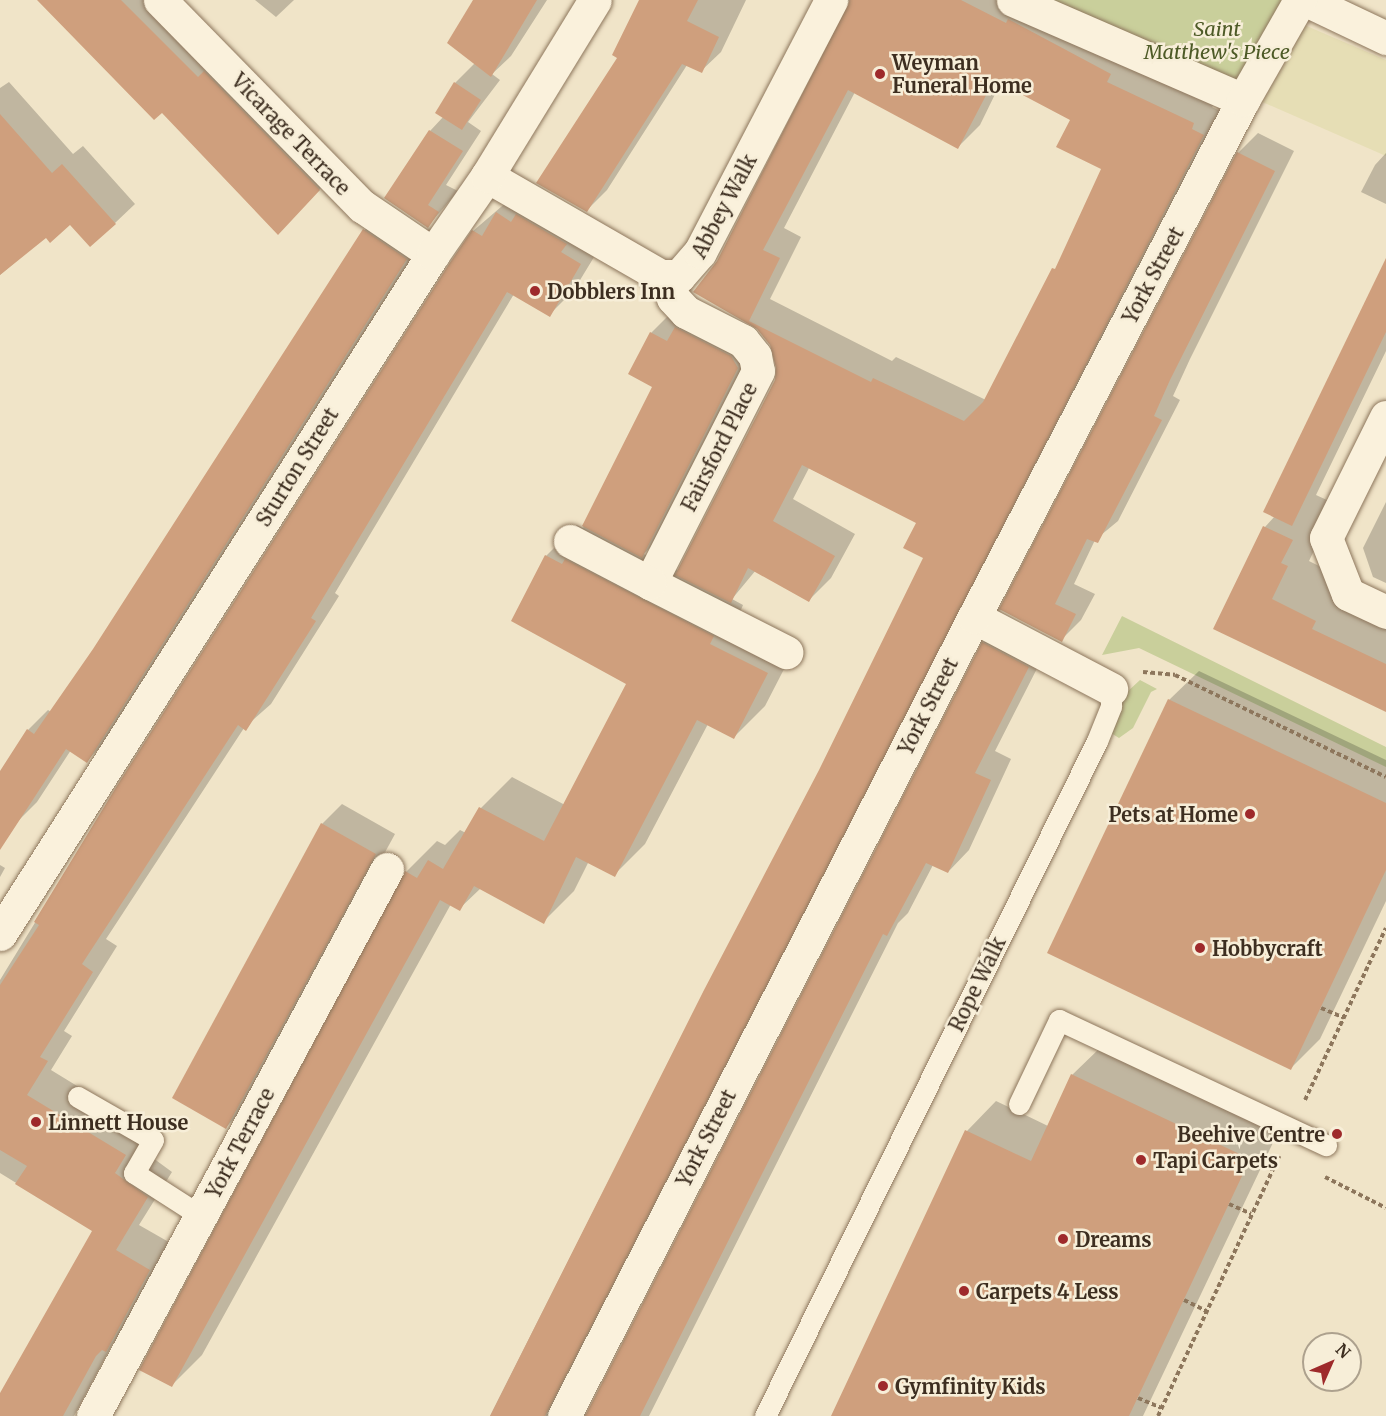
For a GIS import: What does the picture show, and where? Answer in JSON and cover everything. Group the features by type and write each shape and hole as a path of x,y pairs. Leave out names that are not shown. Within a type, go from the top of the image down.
{"street":[{"name":"Vicarage Terrace","path":"160,0 362,206 433,254"},
{"name":"Sturton Street","path":"0,934 433,254 487,176 595,0"},
{"name":"Abbey Walk","path":"669,278 691,267 700,252 831,0"},
{"path":"1013,0 1244,100"},
{"name":"York Street","path":"564,1416 974,617 1244,100 1300,0"},
{"path":"1306,0 1386,38"},
{"path":"487,176 669,278"},
{"name":"Fairsford Place","path":"650,583 758,371 755,356 743,341 686,312 673,298 669,278"},
{"path":"1386,417 1326,538 1348,594 1386,612"},
{"path":"570,541 786,652"},
{"path":"974,617 1111,688"},
{"name":"York Terrace","path":"93,1416 387,869"}],"lane":[{"name":"Rope Walk","path":"765,1416 1097,741 1112,706 1111,688"},
{"path":"1019,1104 1059,1020 1326,1145"},
{"path":"78,1097 153,1140 134,1173 201,1216"}],"path":[{"path":"1111,688 1142,672 1175,675 1386,777"},
{"path":"1158,1416 1386,928"},
{"path":"1321,1008 1344,1018"},
{"path":"1279,1155 1288,1159"},
{"path":"1314,1172 1386,1208"},
{"path":"1229,1204 1251,1214"},
{"path":"1184,1300 1207,1311"},
{"path":"1138,1398 1161,1408"}],"shaded area":[{"path":"1302,24 1386,60 1386,156 1260,101"}],"green space":[{"name":"Saint Matthew's Piece","path":"1037,0 1290,0 1234,90"},
{"path":"1122,616 1386,747 1386,767 1139,648 1102,655"},
{"path":"1140,680 1157,689 1151,692 1133,728 1119,738 1111,733 1116,714 1127,692"}],"building":[{"path":"37,0 121,0 198,77 204,71 320,190 278,235 162,113 154,120"},
{"path":"473,0 537,0 491,77 447,43"},
{"path":"639,0 698,0 687,21 719,37 702,73 682,64 587,212 536,183 617,58 612,55"},
{"path":"850,0 961,0 1006,23 1008,19 1111,74 1107,82 1194,123 1192,129 1204,135 545,1416 490,1416 704,990 819,770 923,558 903,548 916,523 802,465 773,521 835,556 809,602 748,568 731,603 675,575 775,380 776,368 770,345 757,329 693,292 717,261","holes":["994,80 1070,120 1056,147 1101,169 1055,269 1052,268 983,402 964,421 873,378 871,382 749,321 780,258 763,250 848,90 958,149"]},
{"path":"454,82 481,100 462,130 435,113"},
{"path":"0,114 52,173 62,164 116,224 90,247 70,225 50,243 46,238 0,275"},
{"path":"429,130 463,151 428,205 439,212 428,228 384,198"},
{"path":"1237,152 1275,171 1170,380 1154,416 1162,420 1098,543 1087,539 1055,604 1076,614 1062,642 999,609"},
{"path":"496,212 511,222 516,214 567,244 561,252 581,264 550,317 507,292 311,618 316,621 246,731 238,725 82,964 93,972 40,1057 48,1061 27,1095 126,1155 115,1173 148,1197 116,1250 150,1270 106,1352 102,1350 96,1356 63,1416 0,1416 0,1393 92,1231 15,1184 27,1166 0,1150 0,985 39,925 34,922 118,784 449,264 472,230 482,236"},
{"path":"363,229 407,259 87,763 66,749 0,850 0,771 27,729 34,734 93,649"},
{"path":"1386,258 1386,332 1292,526 1263,512"},
{"path":"675,327 731,356 738,368 642,558 582,526 652,387 628,374 650,332 667,341"},
{"path":"1263,526 1293,540 1281,563 1288,566 1272,599 1316,621 1312,629 1386,664 1386,712 1213,629"},
{"path":"545,555 562,564 565,559 714,636 710,644 768,673 734,739 697,720 615,877 576,857 544,924 474,886 460,911 440,900 172,1387 139,1370 405,871 417,878 428,860 443,869 479,807 544,841 626,684 511,621"},
{"path":"982,642 1029,667 975,773 991,780 948,873 926,863 887,936 883,934 640,1416 585,1416"},
{"path":"1168,699 1386,803 1386,870 1291,1070 1047,953"},
{"path":"321,823 376,854 226,1129 172,1098"},
{"path":"1071,1074 1250,1159 1129,1416 831,1416 965,1130 1031,1161"}],"place":[{"name":"Weyman Funeral Home","path":"880,74"},
{"name":"Dobblers Inn","path":"535,291"},
{"name":"Pets at Home","path":"1250,814"},
{"name":"Hobbycraft","path":"1200,948"},
{"name":"Linnett House","path":"36,1122"},
{"name":"Beehive Centre","path":"1337,1134"},
{"name":"Tapi Carpets","path":"1141,1160"},
{"name":"Dreams","path":"1063,1239"},
{"name":"Carpets 4 Less","path":"964,1291"},
{"name":"Gymfinity Kids","path":"883,1386"}]}
